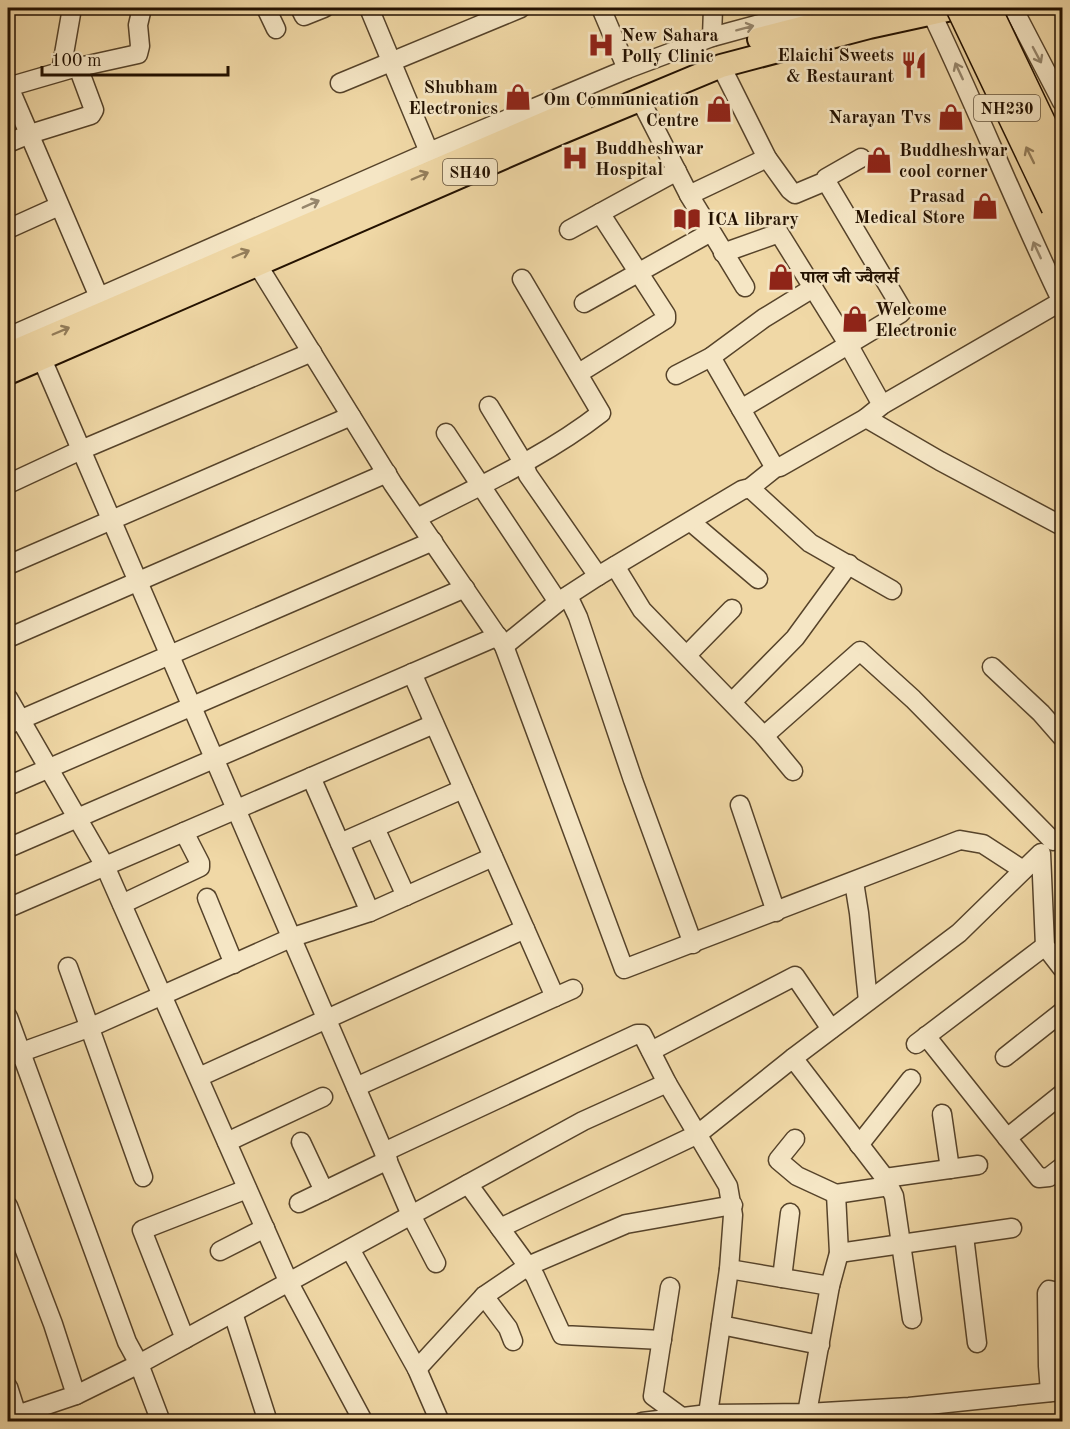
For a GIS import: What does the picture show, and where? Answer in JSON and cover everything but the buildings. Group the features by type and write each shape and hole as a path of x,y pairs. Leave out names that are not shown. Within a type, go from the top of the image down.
{"highway":[{"name":"NH230","path":"989,8 1062,165"},
{"name":"NH230","path":"943,9 1055,207"}],"main road":[{"name":"SH40","path":"8,354 148,285 261,252 590,120 849,23 879,8"},
{"path":"943,9 955,19 973,23 981,20 989,8"},
{"name":"SH40","path":"8,373 261,252 549,121 671,70 747,42 849,23 943,9"}],"street":[{"path":"8,143 91,115 94,110 70,69 72,8"},
{"path":"99,297 8,87 70,69 138,54 140,46 138,25 142,8"},
{"path":"266,8 276,29"},
{"path":"300,8 304,16 324,8"},
{"path":"369,8 429,152"},
{"path":"340,83 521,8"},
{"path":"602,8 627,69"},
{"path":"712,37 713,8"},
{"path":"1013,8 1062,102"},
{"path":"8,848 412,673 501,641 598,576 742,490 750,488 775,468 866,418 882,405 1062,302 1037,250 969,92 943,9"},
{"path":"8,381 45,366 261,252 429,152 627,69 712,37 793,15 849,23"},
{"path":"261,252 643,105 722,70 767,158 795,194 826,181 826,178 861,158"},
{"path":"643,105 689,195 745,287"},
{"path":"689,195 767,158"},
{"path":"569,230 677,171"},
{"path":"741,409 901,313 902,309 826,181"},
{"path":"8,229 59,206"},
{"path":"579,373 666,319 666,315 640,273 600,213"},
{"path":"584,303 711,232"},
{"path":"723,253 779,233 848,344 882,405"},
{"path":"261,252 312,352 351,416 501,641 624,969 960,840 982,844 1023,870"},
{"path":"417,518 523,462 588,423 601,412 522,279"},
{"path":"8,337 99,297 148,285"},
{"path":"676,375 711,357 764,318 813,288"},
{"path":"8,484 81,450 312,352"},
{"path":"711,357 775,468"},
{"path":"45,366 411,1215 436,1263"},
{"path":"489,406 523,462 528,476 598,576"},
{"path":"8,565 351,416"},
{"path":"866,418 940,461 1062,526"},
{"path":"446,433 480,486 578,617 633,780 693,944"},
{"path":"8,638 387,473"},
{"path":"750,488 810,543 892,590"},
{"path":"691,522 758,579"},
{"path":"14,722 433,541"},
{"path":"733,701 795,638 849,564"},
{"path":"615,566 642,609 733,701 793,771"},
{"path":"8,786 465,588"},
{"path":"687,655 732,609"},
{"path":"764,736 860,651 913,699 1052,842 1045,945 1062,968"},
{"path":"993,667 1041,712 1062,737"},
{"path":"412,673 555,997"},
{"path":"8,698 14,722 48,769 105,866 289,1283 363,1421"},
{"path":"8,908 434,724"},
{"path":"311,777 370,912"},
{"path":"340,843 463,789"},
{"path":"740,806 776,912"},
{"path":"375,828 406,896"},
{"path":"122,904 200,867 184,832"},
{"path":"500,1228 698,1134 793,1058 959,933 1052,842"},
{"path":"15,1055 91,1027 293,937 370,912 493,857"},
{"path":"854,882 860,913 868,1001"},
{"path":"207,898 234,964"},
{"path":"199,1077 525,929"},
{"path":"1045,945 921,1040 1039,1178 1049,1178 1062,1167"},
{"path":"68,967 143,1177"},
{"path":"651,1051 795,976 831,1029"},
{"path":"356,1087 573,989"},
{"path":"1005,1057 1062,1012"},
{"path":"8,1017 15,1055 127,1342 139,1364 161,1422"},
{"path":"299,1203 386,1156 637,1034 642,1034 667,1083 728,1186 733,1205 729,1269 708,1414"},
{"path":"793,1058 860,1145 887,1182 894,1196 912,1318"},
{"path":"860,1145 911,1079"},
{"path":"8,1387 12,1417 76,1395 139,1364 289,1283 583,1121 667,1083"},
{"path":"1006,1138 1062,1094"},
{"path":"227,1142 323,1097"},
{"path":"942,1114 950,1169"},
{"path":"795,1139 778,1160 797,1176 836,1194 978,1165"},
{"path":"301,1142 324,1191"},
{"path":"468,1184 535,1276 562,1335 662,1340"},
{"path":"185,1339 142,1230 248,1189"},
{"path":"807,1413 830,1286 839,1253 836,1194"},
{"path":"417,1369 484,1296 528,1266 626,1224 733,1205"},
{"path":"8,1206 53,1324 76,1395"},
{"path":"782,1278 790,1213"},
{"path":"220,1251 265,1228"},
{"path":"839,1253 1012,1228"},
{"path":"964,1236 977,1343"},
{"path":"350,1249 417,1369 440,1422"},
{"path":"729,1269 830,1286"},
{"path":"670,1287 653,1396 683,1418"},
{"path":"642,1422 708,1414 807,1413 909,1407 1056,1391 1048,1366 1047,1293 1053,1289 1062,1293"},
{"path":"484,1296 508,1328 513,1341"},
{"path":"233,1313 268,1422"},
{"path":"721,1325 820,1346"}],"place":[{"name":"New Sahara Polly Clinic","path":"601,45"},
{"name":"Elaichi Sweets & Restaurant","path":"914,65"},
{"name":"Shubham Electronics","path":"518,97"},
{"name":"Om Communication Centre","path":"719,109"},
{"name":"Narayan Tvs","path":"951,117"},
{"name":"Buddheshwar Hospital","path":"575,158"},
{"name":"Buddheshwar cool corner","path":"879,160"},
{"name":"Prasad Medical Store","path":"985,206"},
{"name":"ICA library","path":"687,219"},
{"name":"पाल जी ज्वैलर्स","path":"781,277"},
{"name":"Welcome Electronic","path":"855,319"}]}
